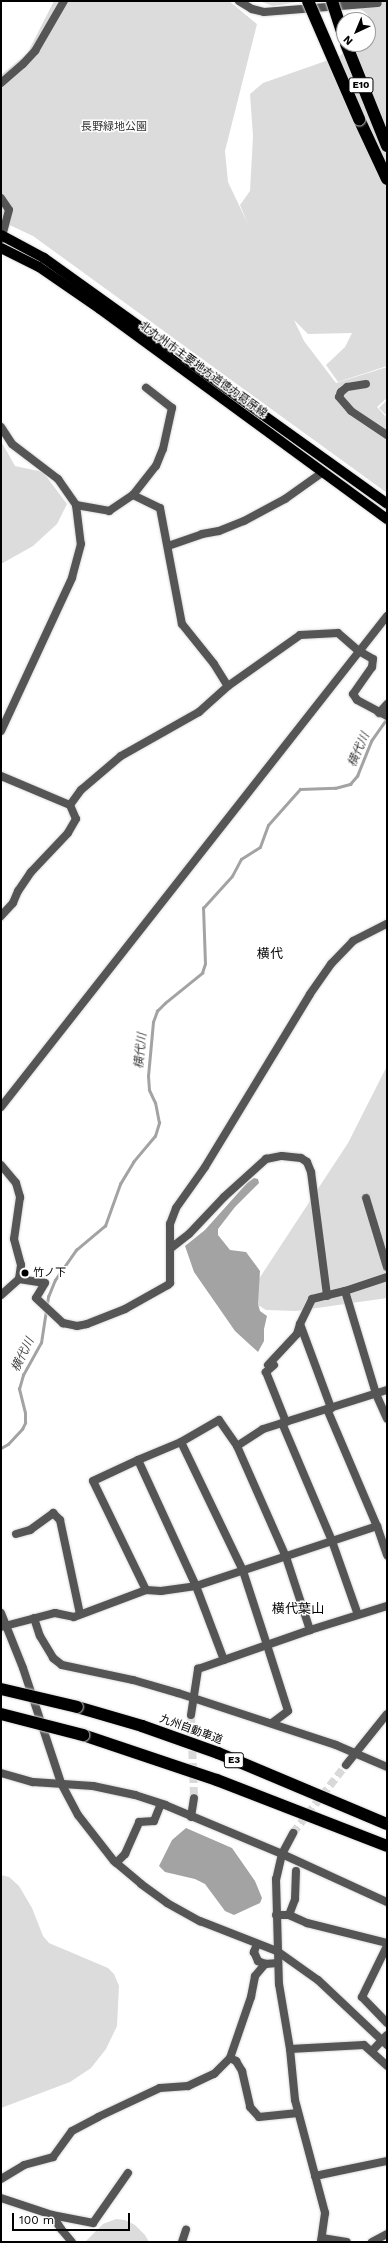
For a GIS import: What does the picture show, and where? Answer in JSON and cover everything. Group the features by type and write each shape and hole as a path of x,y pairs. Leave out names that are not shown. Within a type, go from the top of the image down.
{"highway":[{"name":"E10","path":"308,1 359,119 387,179"},
{"path":"332,1 336,13"},
{"name":"E10","path":"349,52 377,125 387,146"},
{"name":"九州自動車道","path":"1,1689 77,1707 142,1726 218,1753 387,1824"},
{"name":"E3","path":"1,1714 83,1735 218,1780 387,1846"}],"main road":[{"name":"北九州市主要地方道徳力葛原線","path":"2,237 44,258 387,504"},
{"name":"北九州市主要地方道徳力葛原線","path":"1,248 39,266 387,519"}],"street":[{"path":"1,83 23,64 35,51 64,1"},
{"path":"239,1 252,9 264,12 378,3"},
{"path":"1,198 9,210 2,237"},
{"path":"366,384 347,388 341,392 339,397 351,411 387,435"},
{"path":"76,505 109,511 133,495 156,466 163,449 172,408 146,388"},
{"path":"1,427 12,444 58,479 76,505 81,544 72,578 1,731"},
{"path":"168,546 244,522 285,499 323,472"},
{"path":"133,495 160,508 182,624 214,664 228,686"},
{"path":"1,1107 387,616"},
{"path":"70,805 81,790 121,756 199,712 228,686 300,635 338,633 359,651 373,659 372,666 353,694 356,700 383,715 387,704"},
{"path":"1,776 70,805 76,818 68,833 31,872 18,891 13,903 1,916"},
{"path":"19,1278 45,1283 36,1298 63,1322 77,1326 87,1324 125,1308 168,1285 170,1283 172,1216 205,1167 310,994 331,964 353,941 387,924"},
{"path":"171,1248 189,1234 224,1197 266,1159 282,1156 301,1158 307,1162 311,1172 327,1296"},
{"path":"1,1165 16,1183 20,1197 14,1239 21,1266 19,1278 1,1295"},
{"path":"366,1198 387,1267"},
{"path":"358,1615 332,1541 284,1423 266,1372 298,1334 300,1324 312,1299 345,1291 387,1277"},
{"path":"345,1291 376,1394 387,1419"},
{"path":"300,1324 329,1409 377,1526 387,1555"},
{"path":"237,1446 263,1429 387,1390"},
{"path":"146,1590 93,1481 181,1442 219,1420 237,1446 286,1557 310,1630"},
{"path":"181,1442 243,1571 267,1645 288,1712 272,1723"},
{"path":"138,1460 196,1586 224,1660"},
{"path":"16,1534 30,1530 53,1513 60,1520 80,1614"},
{"path":"4,1627 55,1613 74,1617 146,1590 161,1591 196,1586 377,1526"},
{"path":"191,1715 192,1698 198,1669 310,1630 387,1606"},
{"path":"1,1613 4,1627 61,1783 78,1815 116,1862 141,1884 167,1903 200,1921 277,1952 318,1980 385,2040 372,2051"},
{"path":"34,1618 40,1636 53,1658 62,1665 133,1680 272,1723 336,1745 355,1755 387,1767"},
{"path":"346,1765 387,1714"},
{"path":"1,1773 33,1782 93,1786 135,1795 161,1804 282,1854 387,1902"},
{"path":"191,1817 194,1798"},
{"path":"116,1862 125,1854 139,1822 154,1821 161,1804"},
{"path":"293,1833 282,1854 276,1879 279,1984 290,2049 295,2100 325,2212 321,2241 347,2242"},
{"path":"289,1915 295,1899 296,1871"},
{"path":"276,1915 289,1915 307,1923 387,1944 362,1997 387,2023"},
{"path":"257,1944 254,1952 258,1960 265,1964 278,1963"},
{"path":"1,2179 24,2165 53,2157 72,2131 98,2117 160,2088 188,2086 208,2078 230,2058 251,1997 255,1976 265,1964"},
{"path":"290,2049 364,2045 387,2066"},
{"path":"230,2058 236,2061 242,2071 250,2107 259,2116 298,2113"},
{"path":"315,2176 387,2160"},
{"path":"1,2198 52,2215 93,2223 128,2173"},
{"path":"52,2215 60,2229 72,2242"},
{"path":"182,2242 186,2230"},
{"path":"372,2242 387,2234"}],"green space":[{"name":"長野緑地公園","path":"54,1 229,1 257,24 225,151 228,182 248,224 240,205 250,191 253,136 250,94 263,83 340,56 344,52 376,52 376,12 364,12 350,1 387,1 387,366 338,382 326,365 345,347 352,333 308,334 294,320 304,341 336,383 387,367 387,398 377,407 387,418 387,493 33,236 1,221 1,75 27,54"},
{"path":"259,1 304,1 273,6"},
{"path":"387,400 387,416 379,408"},
{"path":"1,441 15,466 43,472 67,504 57,524 33,546 1,564"},
{"path":"387,1066 387,1298 296,1311 266,1310 258,1305 251,1291 348,1143"},
{"path":"1,1875 9,1877 19,1886 32,1908 43,1936 49,1943 108,1968 114,1974 119,1986 117,2026 106,2049 91,2068 70,2082 1,2108"},
{"path":"116,2219 125,2220 135,2225 145,2235 149,2242 85,2242 103,2224"}],"shaded area":[{"path":"254,1178 258,1179 259,1183 235,1207 218,1229 218,1235 230,1250 246,1252 260,1271 258,1304 260,1311 267,1316 264,1329 264,1341 258,1352 235,1331 194,1272 185,1246 205,1230 247,1183"},
{"path":"186,1828 232,1848 255,1881 262,1898 260,1903 234,1915 225,1911 205,1884 195,1879 165,1872 159,1866 172,1840"}],"waterway":[{"name":"横代川","path":"1,1448 8,1444 22,1429 25,1423 25,1413 19,1389 23,1375 41,1343 48,1297 55,1280 76,1250 105,1226 120,1184 133,1162 155,1136 159,1123 155,1103 149,1090 148,1076 153,1022 157,1011 202,973 205,964 203,908 232,876 241,859 260,847 268,825 300,789 335,788 350,784 357,776 371,741 387,718"}],"tunnel":[{"path":"191,1715 194,1798"},
{"path":"293,1833 346,1765"}],"place":[{"name":"竹ノ下","path":"25,1273"}],"district":[{"name":"横代","path":"270,954"},
{"name":"横代葉山","path":"298,1609"}]}
